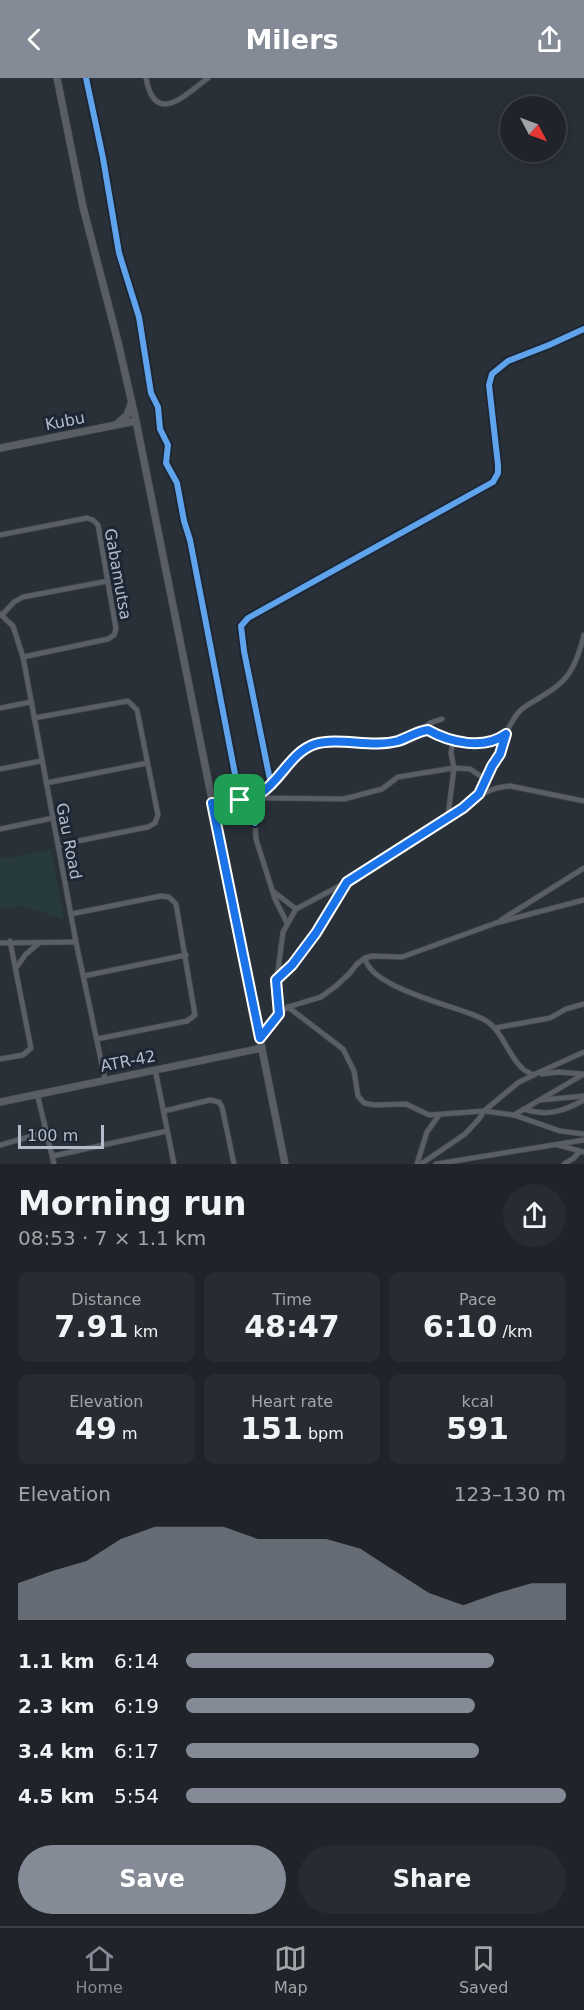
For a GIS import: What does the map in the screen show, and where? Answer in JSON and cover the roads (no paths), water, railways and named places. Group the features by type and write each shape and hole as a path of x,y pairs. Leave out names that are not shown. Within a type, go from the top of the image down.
{"main road":[{"path":"57,78 83,207 136,421 285,1164"},
{"path":"115,425 130,411 131,401"},
{"name":"Kubu","path":"0,448 136,421"},
{"name":"ATR-42","path":"0,1102 262,1048"}],"street":[{"path":"86,78 103,158 119,253 139,317 151,393 158,407 160,429 168,445 166,463 177,483 190,540 240,800 255,823"},
{"path":"146,78 151,96 161,104 167,105 178,100 208,78"},
{"path":"269,787 270,780 241,626 248,618 411,525 493,482 498,473 498,465 489,384 492,374 508,361 584,329"},
{"name":"Gabamutsa","path":"0,535 87,518 98,525 116,629 114,635 108,639 23,657"},
{"path":"1,614 23,597 108,581"},
{"name":"Gau Road","path":"1,614 13,627 23,657 76,942 105,1079"},
{"path":"479,794 500,754 506,734 518,711 565,681 576,664 584,635"},
{"path":"576,664 584,665"},
{"path":"34,718 128,701 137,710 158,815 155,823 148,827 58,845"},
{"path":"0,708 31,702"},
{"path":"212,803 260,795 296,757 314,745 397,741 442,719"},
{"path":"420,731 428,730 453,740 486,744 506,734"},
{"path":"448,816 454,768 451,753 453,740"},
{"path":"0,769 41,761"},
{"path":"46,783 147,763"},
{"path":"260,795 272,799 344,799 382,789 398,777 454,768 470,769 485,779"},
{"path":"279,1014 276,980 283,932 296,909 347,882 463,808 479,794 510,786 584,801"},
{"path":"260,795 255,823 256,839 275,899 287,923"},
{"path":"0,829 53,818"},
{"path":"496,923 584,868"},
{"path":"276,980 292,965 316,933 347,882"},
{"path":"274,892 296,909"},
{"path":"72,914 161,896 169,897 176,904 196,1010 193,1018 97,1039"},
{"path":"260,1038 279,1014 288,1007 321,997 365,958 372,956 402,957 496,923 584,900"},
{"path":"0,943 10,941 76,942"},
{"path":"0,1059 23,1055 31,1048 10,941"},
{"path":"15,968 39,943"},
{"path":"84,976 186,955"},
{"path":"365,958 368,967 384,980 434,1002 488,1021 522,1068 533,1076 558,1072 584,1074 514,1115"},
{"path":"495,1028 550,1018 566,1009 584,1004"},
{"path":"288,1007 343,1049 354,1071 360,1100 374,1106 406,1104 429,1115 484,1110 514,1115 560,1131 584,1134"},
{"path":"422,1164 465,1134 484,1110 519,1082 584,1053"},
{"path":"155,1069 174,1164"},
{"path":"37,1093 54,1164"},
{"path":"538,1100 584,1098"},
{"path":"524,1109 545,1114 568,1108 584,1098"},
{"path":"164,1111 210,1100 219,1102 234,1164"},
{"path":"417,1164 427,1132 439,1115"},
{"path":"52,1156 167,1131"},
{"path":"0,1145 46,1132"},
{"path":"436,1164 584,1140"},
{"path":"556,1144 582,1152"},
{"path":"564,1164 582,1152"}]}
